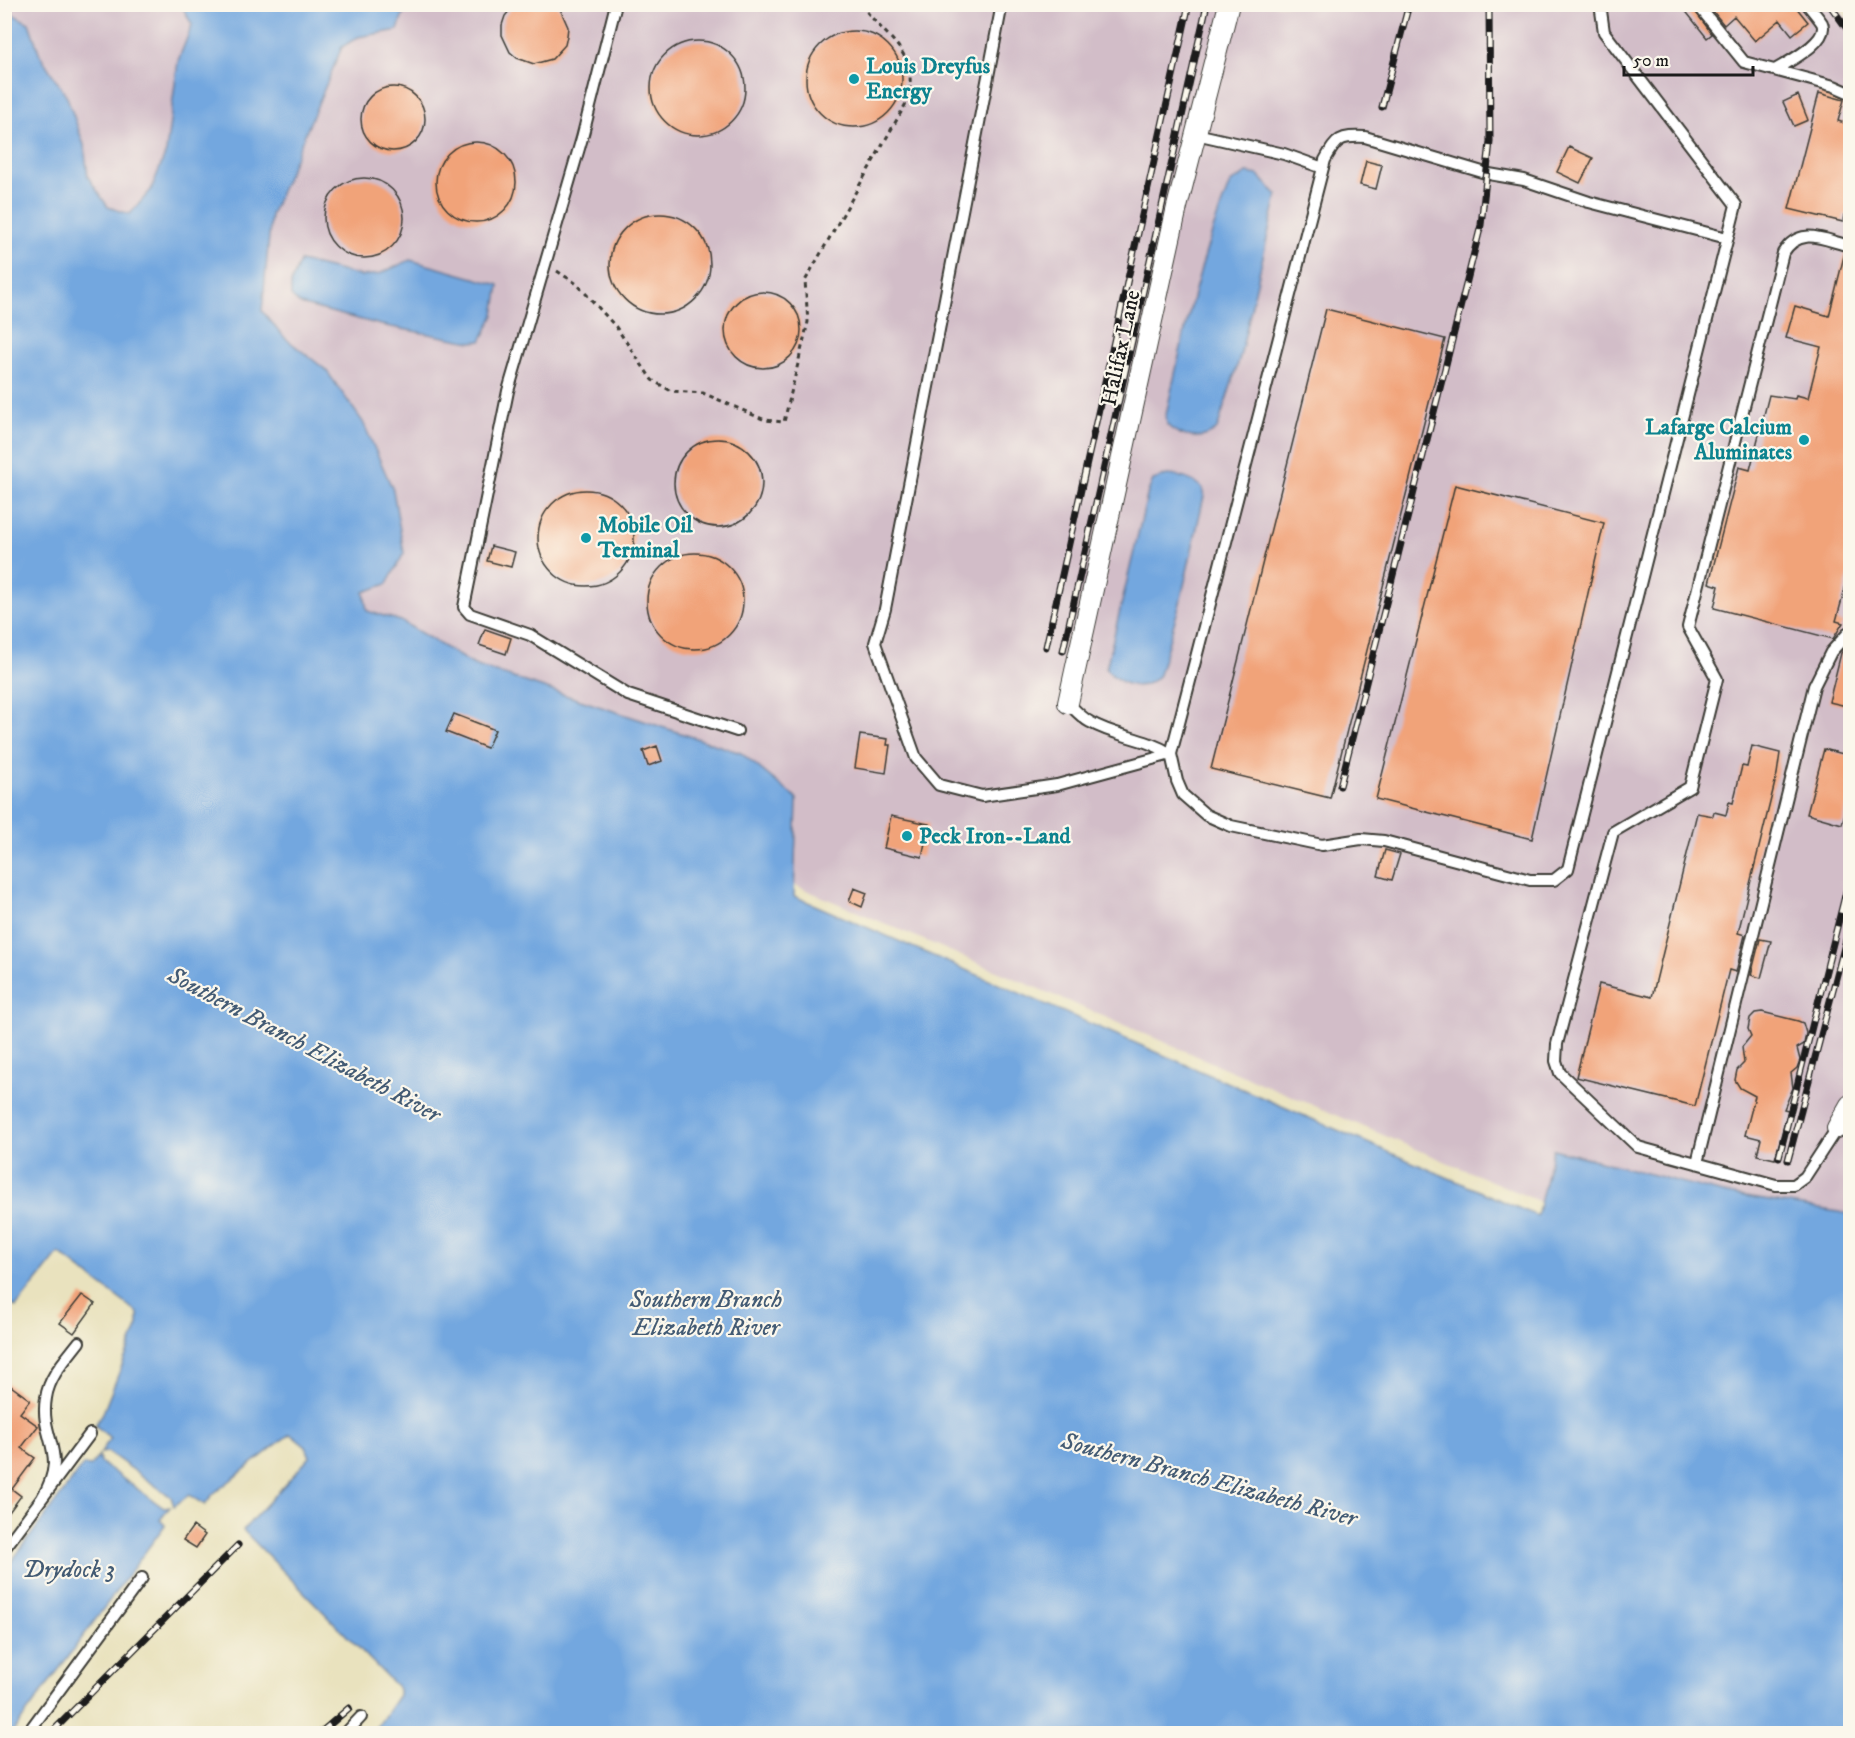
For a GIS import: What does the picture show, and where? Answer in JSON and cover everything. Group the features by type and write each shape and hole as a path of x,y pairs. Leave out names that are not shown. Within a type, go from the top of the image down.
{"street":[{"name":"Halifax Lane","path":"1068,704 1177,207 1229,4"},
{"path":"1837,1128 1851,1105"}],"lane":[{"path":"616,4 582,138 508,391 464,608 470,614 530,635 627,695 737,731"},
{"path":"1002,4 941,329 885,609 875,643 916,758 939,785 982,796 1057,785 1170,754"},
{"path":"1600,4 1604,32 1736,205 1568,869 1554,880 1530,880 1384,841 1362,839 1322,845 1231,826 1206,815 1183,795 1170,754 1323,168 1334,144 1346,136 1365,137 1489,174 1524,180 1589,202 1727,238"},
{"path":"1696,4 1744,62 1834,86 1851,93"},
{"path":"1775,70 1818,41 1823,33 1823,25 1808,4"},
{"path":"1196,134 1284,154 1323,168"},
{"path":"1837,1128 1805,1177 1794,1185 1776,1185 1638,1147 1560,1073 1556,1061 1557,1044 1613,832 1690,787 1717,679 1688,627 1783,253 1791,241 1805,236 1851,246"},
{"path":"1697,1163 1814,686 1831,652 1851,631"},
{"path":"1068,704 1089,722 1151,742 1170,754"},
{"path":"42,1498 51,1481 55,1460 45,1411 47,1392 58,1370 79,1342"},
{"path":"4,1549 90,1434"},
{"path":"27,1734 142,1578"},
{"path":"345,1734 361,1717"}],"path":[{"path":"544,264 577,284 616,327 652,380 671,391 703,393 765,420 784,422 808,322 805,281 904,108 912,82 909,63 899,45 861,4"}],"shaded area":[{"path":"4,5 1836,5 1850,22 1850,1312 1750,1291 792,884 5,578"}],"water":[{"name":"Southern Branch Elizabeth River","path":"186,5 406,5 398,30 358,37 342,47 271,215 262,311 285,338 326,370 363,422 393,490 404,553 387,584 364,592 367,611 401,621 474,665 741,753 797,799 794,896 1537,1216 1553,1149 1727,1194 1850,1214 1850,1733 373,1733 399,1695 399,1689 243,1530 310,1457 306,1447 290,1434 213,1494 205,1505 189,1495 174,1506 171,1497 108,1452 101,1453 110,1438 95,1425 103,1413 138,1325 138,1313 59,1253 16,1307 9,1303 5,1307 5,10 29,23 40,55 67,97 84,145 88,177 108,207 130,214 151,190 166,152 178,61 192,25 183,8"},
{"path":"1247,173 1258,175 1277,195 1240,357 1217,429 1205,436 1192,437 1178,433 1167,425 1166,415 1201,268 1219,211 1230,183"},
{"path":"410,260 499,285 494,315 481,341 471,342 381,325 300,304 291,296 291,283 300,261 362,276 379,274"},
{"path":"1167,475 1194,482 1202,487 1204,496 1180,603 1159,675 1146,684 1132,685 1118,679 1106,669 1148,492 1153,480"},
{"name":"Drydock 3","path":"99,1455 100,1462 164,1508 170,1507 160,1520 165,1525 12,1733 5,1733 5,1570 83,1465 91,1466"}],"building":[{"path":"515,4 555,4 560,9 568,27 567,36 565,45 552,59 534,64 517,58 510,52 502,35 502,25 505,16"},
{"path":"1680,4 1690,4 1712,34 1707,38"},
{"path":"1707,4 1799,4 1796,7 1808,22 1792,35 1780,20 1755,41 1734,16 1724,25"},
{"name":"Louis Dreyfus Energy","path":"854,31 872,35 888,45 898,61 902,79 898,97 888,113 872,123 854,127 836,123 820,113 810,97 806,79 810,61 820,45 836,35"},
{"path":"698,41 716,45 731,55 741,70 745,88 741,106 731,121 716,131 698,135 680,131 665,121 655,106 651,88 655,70 665,55 680,45"},
{"path":"393,87 411,93 419,101 425,119 419,137 411,145 393,151 375,145 367,137 361,119 367,101 375,93"},
{"path":"1819,93 1844,100 1838,121 1851,125 1851,214 1844,215 1843,222 1789,209"},
{"path":"1798,95 1808,120 1794,126 1783,102"},
{"path":"476,142 491,145 504,154 513,167 516,182 513,197 504,210 491,219 476,222 461,219 448,210 439,197 436,182 439,167 448,154 461,145"},
{"path":"1569,147 1593,158 1580,183 1557,172"},
{"path":"1366,161 1382,165 1376,189 1360,185"},
{"path":"364,178 379,181 392,190 401,203 404,218 401,233 392,246 379,255 364,258 349,255 336,246 327,233 324,218 327,203 336,190 349,181"},
{"path":"660,214 688,222 702,236 710,264 702,292 688,306 660,314 632,306 618,292 610,264 618,236 632,222"},
{"name":"Lafarge Calcium Aluminates","path":"1845,252 1851,253 1851,567 1836,621 1843,623 1833,639 1714,608 1719,586 1709,583 1739,467 1750,470 1769,395 1795,399 1796,395 1808,398 1821,347 1786,338 1795,306 1829,316"},
{"path":"756,292 770,292 784,298 795,309 801,323 798,345 790,357 770,368 756,368 742,362 731,351 725,337 725,323 731,309 742,298"},
{"path":"1326,309 1445,339 1330,798 1211,769"},
{"path":"718,439 735,442 749,452 759,466 762,483 759,500 749,514 735,524 718,527 701,524 687,514 677,500 674,483 677,466 687,452 701,442"},
{"path":"1455,485 1604,523 1532,839 1376,799"},
{"name":"Mobile Oil Terminal","path":"586,490 604,493 620,504 631,520 634,538 631,556 620,572 604,583 586,586 568,583 552,572 541,556 538,538 541,520 552,504 568,493"},
{"path":"491,546 515,552 511,567 487,561"},
{"path":"695,553 713,557 729,567 739,583 743,601 739,619 729,635 713,645 695,649 677,645 661,635 651,619 647,601 651,583 661,567 677,557"},
{"path":"485,629 511,638 506,654 479,645"},
{"path":"1851,642 1851,707 1829,702 1841,653"},
{"path":"454,714 495,730 487,748 446,732"},
{"path":"860,735 888,739 887,745 890,745 886,773 855,768"},
{"path":"657,746 662,761 648,766 643,751"},
{"path":"1752,746 1780,753 1777,774 1738,933 1745,935 1736,972 1729,970 1695,1106 1576,1077 1599,984 1652,997 1697,813 1713,816 1714,812 1726,815 1729,802 1733,803 1742,766 1747,767"},
{"path":"1824,749 1851,756 1851,792 1842,824 1807,814"},
{"name":"Peck Iron--Land","path":"891,816 929,824 922,857 884,848"},
{"path":"1385,850 1400,854 1392,880 1378,876"},
{"path":"854,888 867,893 862,907 849,901"},
{"path":"1760,939 1771,941 1761,978 1751,975"},
{"path":"1762,1012 1803,1023 1806,1033 1804,1044 1797,1048 1800,1060 1797,1068 1791,1073 1793,1088 1784,1109 1788,1110 1775,1159 1757,1155 1761,1139 1745,1135 1755,1096 1740,1088 1735,1080 1737,1070 1744,1063 1742,1047 1751,1036 1748,1029 1750,1018 1755,1013"},
{"path":"82,1295 95,1304 74,1333 60,1323"},
{"path":"4,1381 30,1400 20,1413 38,1426 21,1448 35,1458 12,1489 21,1496 4,1519"},
{"path":"193,1526 205,1535 196,1548 183,1540"}],"railway":[{"path":"1046,647 1189,4"},
{"path":"1063,651 1207,4"},
{"path":"1382,107 1409,4"},
{"path":"1340,786 1481,225 1490,142 1489,4"},
{"path":"1829,4 1850,33"},
{"path":"1779,1157 1850,876"},
{"path":"1788,1160 1850,925"},
{"path":"50,1734 238,1545"},
{"path":"319,1734 349,1708"}],"place":[{"name":"Louis Dreyfus Energy","path":"854,79"},
{"name":"Lafarge Calcium Aluminates","path":"1804,440"},
{"name":"Mobile Oil Terminal","path":"586,538"},
{"name":"Peck Iron--Land","path":"907,836"}]}
